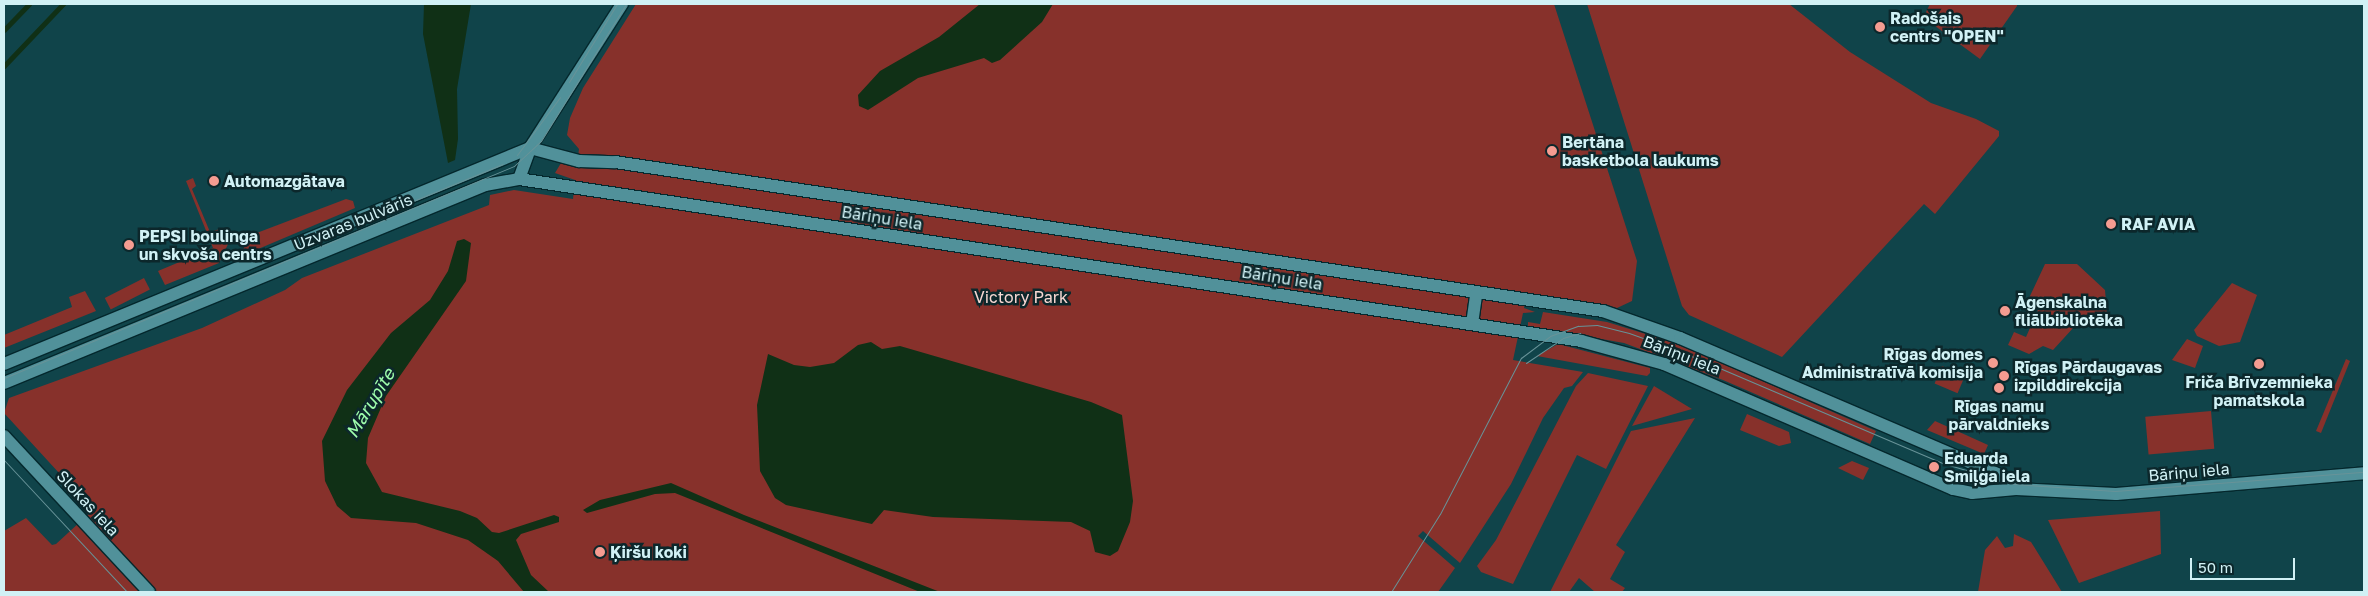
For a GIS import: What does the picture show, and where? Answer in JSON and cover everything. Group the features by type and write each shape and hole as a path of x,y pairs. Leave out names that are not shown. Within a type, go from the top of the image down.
{"street":[{"path":"519,179 530,148 622,4"},
{"name":"Bāriņu iela","path":"530,148 579,160 615,162 1476,294 1575,305 1680,338 2002,476 2016,488"},
{"name":"Uzvaras bulvāris","path":"4,364 530,148"},
{"name":"Bāriņu iela","path":"519,179 1581,340 1650,359 1953,489 1972,493 2016,488 2116,494 2364,473"},
{"name":"Uzvaras bulvāris","path":"4,382 485,185 519,179"},
{"path":"1472,324 1476,294"},
{"name":"Slokas iela","path":"4,436 149,592"}],"green space":[{"name":"Victory Park","path":"636,4 1554,4 1637,261 1632,301 1617,308 1526,293 1524,308 1535,312 1523,313 1513,360 1583,372 1572,386 1564,388 1543,418 1511,484 1460,563 1423,531 1418,536 1455,568 1438,592 4,592 4,531 26,518 52,545 56,544 93,510 4,413 9,398 202,328 285,290 302,278 489,205 490,195 514,190 573,199 575,180 555,173 561,163 577,164 579,149 567,135 570,118 583,88"},
{"path":"1587,4 1789,4 1850,52 1931,103 1976,119 1999,131 1999,136 1935,214 1924,204 1782,357 1689,315 1682,306"},
{"path":"1930,4 2017,4 2017,6 1980,59 1931,23 1926,12"},
{"path":"193,178 196,186 192,189 210,232 223,228 230,240 219,263 165,285 158,271 213,248 186,181"},
{"path":"346,199 353,201 355,208 251,252 243,251 246,240 254,234"},
{"path":"2045,264 2077,264 2105,290 2107,313 2096,325 2085,315 2053,350 2043,346 2029,354 2008,345 2014,332 2026,337 2041,303 2029,298"},
{"path":"144,278 150,290 111,310 105,298"},
{"path":"2232,283 2257,295 2240,342 2219,346 2197,336 2194,330"},
{"path":"85,291 96,311 4,348 4,335 72,307 69,297"},
{"path":"1543,312 1607,322 1678,344 1876,431 1870,444 1723,380 1624,343 1528,326 1528,322 1540,324"},
{"path":"2187,339 2203,346 2195,368 2172,360"},
{"path":"1558,344 1650,368 1650,373 1647,376 1537,356"},
{"path":"2346,359 2350,361 2321,433 2316,431"},
{"path":"1942,366 1965,376 1958,393 1935,383"},
{"path":"1588,373 1648,386 1606,469 1577,455 1513,584 1481,572 1477,566 1496,540 1576,386"},
{"path":"1654,386 1692,409 1632,426"},
{"path":"2211,411 2214,449 2149,455 2145,417"},
{"path":"1747,414 1789,432 1791,443 1779,446 1740,430"},
{"path":"1695,418 1616,545 1625,552 1610,579 1625,588 1622,592 1595,592 1579,578 1569,592 1550,592 1631,431"},
{"path":"1935,421 1988,445 1984,454 1927,430"},
{"path":"1852,461 1869,468 1863,480 1838,468"},
{"path":"2160,511 2161,554 2079,583 2048,520"},
{"path":"2014,534 2031,542 2062,592 1978,592 1985,550 1997,536 2005,548 2013,546"}],"water":[{"path":"424,4 471,4 457,89 458,139 455,160 448,163 423,34"},
{"path":"980,4 1053,4 1042,22 1000,60 992,63 984,58 918,78 868,110 859,106 858,95 880,71 939,37"},
{"name":"Mārupīte","path":"464,239 471,243 466,281 386,396 368,438 366,463 382,492 460,511 477,518 492,532 499,533 554,515 559,517 559,522 521,534 516,540 531,575 549,592 524,592 498,561 468,540 416,523 351,518 337,506 325,481 322,441 347,390 391,333 430,300 448,271 457,241"},
{"path":"871,342 882,349 900,346 962,364 1091,402 1122,415 1133,501 1130,522 1118,551 1110,556 1095,552 1090,531 1071,522 933,517 884,510 872,524 786,505 775,498 760,471 757,405 768,354 794,365 810,367 834,363 858,345"},
{"path":"671,483 744,515 940,592 920,592 675,493 655,494 587,513 583,510 600,500"}],"waterway":[{"path":"4,30 29,4"},
{"path":"4,66 63,4"}],"tram line":[{"path":"569,82 617,4"},
{"path":"4,378 514,166 541,141 626,4"},
{"path":"517,155 560,97"},
{"path":"401,206 503,164"},
{"path":"1391,592 1440,514 1521,358 1550,336 1578,326 1597,325 1629,333 1682,352 1942,463 2014,484 2115,491 2364,472"},
{"path":"1526,363 1563,338 1580,333"},
{"path":"4,460 127,592"}],"place":[{"name":"Radošais centrs \"OPEN\"","path":"1880,27"},
{"name":"Bertāna basketbola laukums","path":"1552,151"},
{"name":"Automazgātava","path":"214,181"},
{"name":"RAF AVIA","path":"2111,224"},
{"name":"PEPSI boulinga un skvoša centrs","path":"129,245"},
{"name":"Āgenskalna fliālbibliotēka","path":"2005,311"},
{"name":"Rīgas domes Administratīvā komisija","path":"1993,363"},
{"name":"Friča Brīvzemnieka pamatskola","path":"2259,364"},
{"name":"Rīgas Pārdaugavas izpilddirekcija","path":"2004,376"},
{"name":"Rīgas namu pārvaldnieks","path":"1999,388"},
{"name":"Eduarda Smiļģa iela","path":"1934,467"},
{"name":"Ķiršu koki","path":"600,552"}]}
